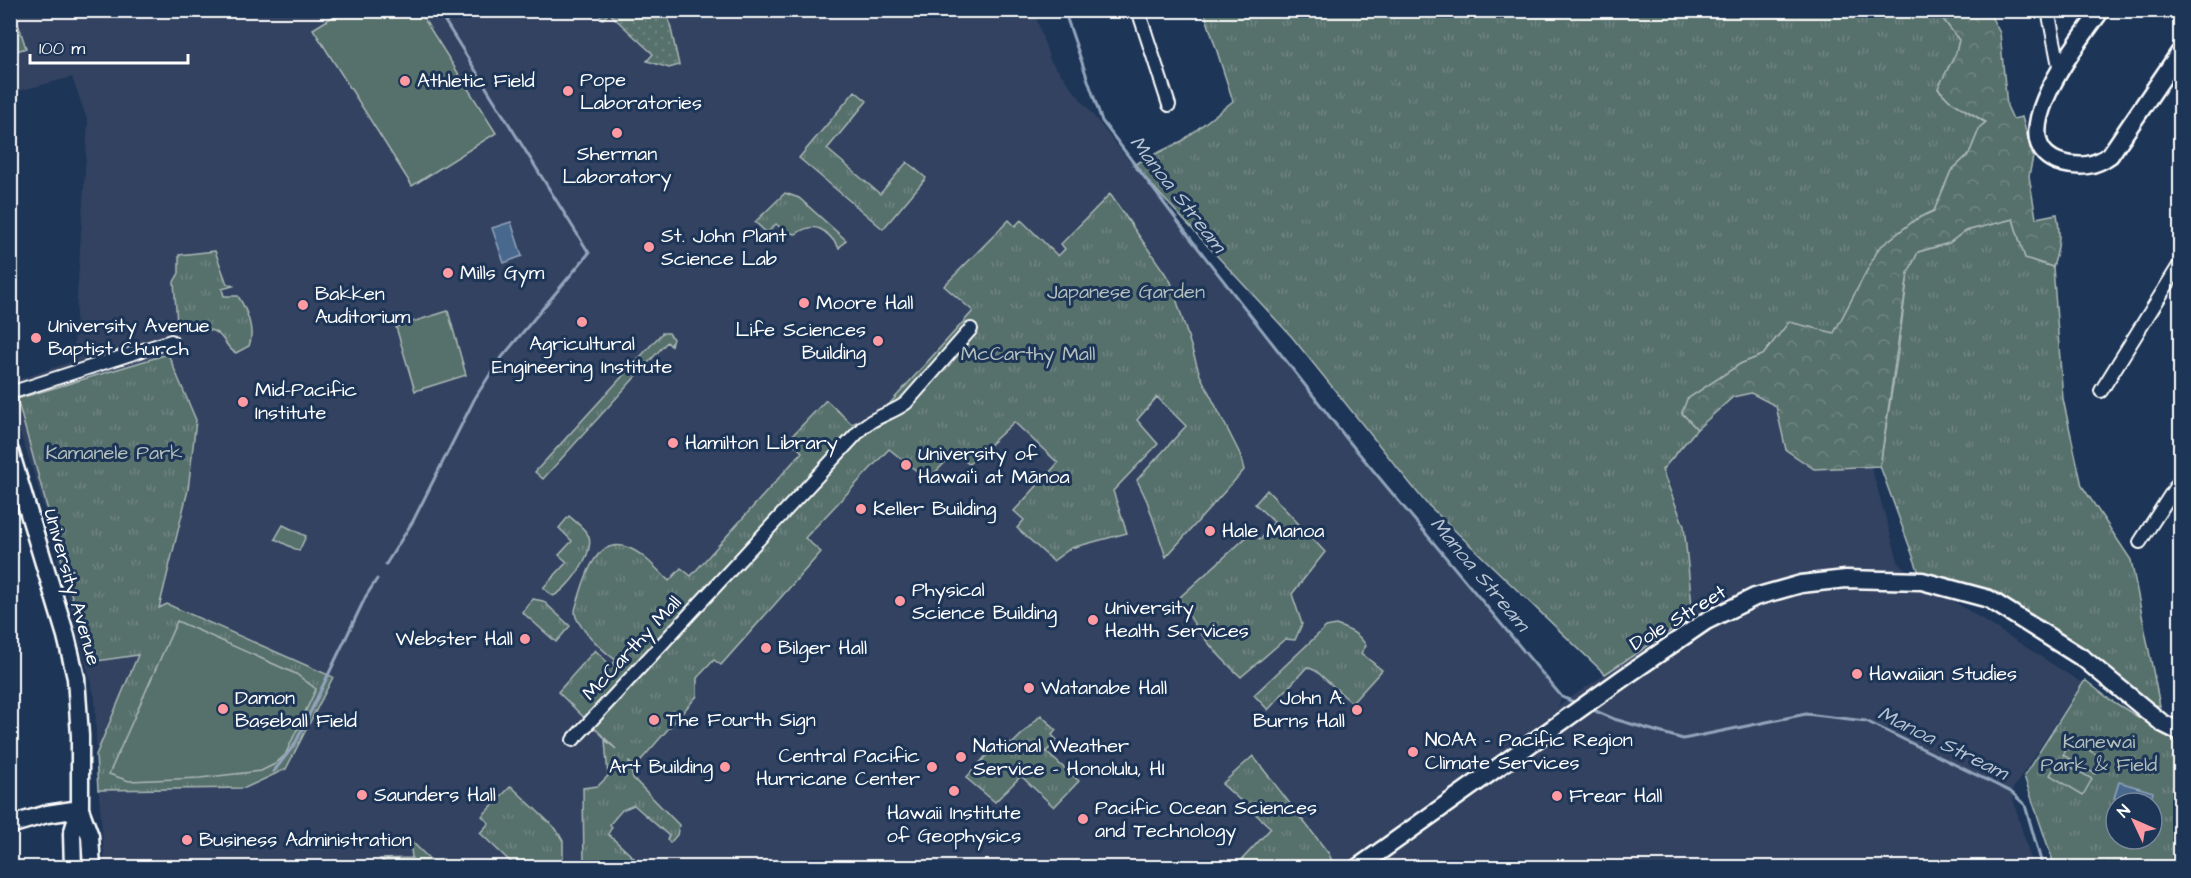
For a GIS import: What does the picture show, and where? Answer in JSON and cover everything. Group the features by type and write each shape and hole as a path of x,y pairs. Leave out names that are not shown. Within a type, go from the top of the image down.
{"street":[{"path":"1138,10 1169,105"},
{"path":"2048,10 2060,71"},
{"path":"2101,10 2060,71 2040,111 2037,123 2038,138 2049,157 2074,165 2088,166 2100,162 2115,150 2181,52"},
{"path":"2101,391 2181,264"},
{"name":"McCarthy Mall","path":"573,740 861,429 877,417 906,403 971,329"},
{"path":"10,393 171,341"},
{"name":"University Avenue","path":"10,451 66,636 76,678 80,736 80,809 72,834 73,867"},
{"path":"2140,542 2181,480"},
{"name":"Dole Street","path":"1357,867 1706,621 1755,597 1801,584 1846,579 1922,581 1989,599 2084,659 2162,723 2181,732"},
{"path":"10,825 47,814 80,809"},
{"name":"University Avenue","path":"80,809 90,836 92,867"}],"shaded area":[{"name":"University of Hawaiʻi at Mānoa","path":"11,11 1034,11 1050,60 1347,439 1562,697 1558,706 1622,663 1656,400 1844,372 1899,564 2082,683 2011,792 2033,867 105,867 97,772 95,698 37,483 10,404 11,382 73,361 88,122 72,77 11,93"},
{"path":"511,222 522,256 504,263 492,228"},
{"path":"2119,782 2150,791 2116,791"}],"green space":[{"path":"11,10 14,11 26,48 11,53"},
{"name":"Athletic Field","path":"342,11 419,11 496,133 412,186 313,29"},
{"path":"667,11 679,65 669,68 647,61 653,54 609,13 603,19 600,16 603,12"},
{"path":"1204,11 1944,11 1943,19 1959,40 1956,53 1938,89 1949,100 1986,123 1980,127 1969,154 1951,171 1934,211 1915,220 1879,248 1834,333 1789,322 1763,355 1740,364 1682,413 1697,429 1662,470 1684,526 1693,616 1605,674 1425,502 1292,337 1133,165 1182,141 1233,101"},
{"path":"1944,11 1988,11 2000,33 2007,106 2013,119 2022,117 2033,157 2029,176 2036,218 2057,214 2059,241 2053,267 2025,258 2013,219 1965,231 1949,243 1918,252 1908,273 1880,466 1814,469 1786,450 1776,406 1751,393 1733,397 1697,429 1682,413 1687,399 1740,364 1763,355 1789,322 1834,333 1879,248 1915,220 1934,211 1951,171 1969,154 1980,127 1986,122 1949,100 1938,88 1956,53 1959,40 1943,19"},
{"path":"855,91 867,101 827,149 880,194 907,162 926,178 883,229 799,158"},
{"path":"785,193 799,198 846,240 839,248 830,236 820,229 809,228 796,234 786,232 776,224 767,233 755,222"},
{"name":"McCarthy Mall","path":"1110,194 1171,282 1200,375 1240,454 1244,470 1166,557 1147,501 1137,480 1186,426 1157,397 1137,420 1158,444 1113,491 1127,533 1071,548 1053,561 1017,528 1024,520 1014,511 1058,463 1014,422 969,464 954,453 928,480 889,449 805,538 821,552 721,665 714,660 697,678 697,696 635,767 629,762 633,778 679,825 677,835 670,843 667,839 669,836 634,805 622,810 610,824 612,827 608,834 634,858 626,867 584,867 583,788 598,786 608,776 605,740 616,749 558,692 595,650 611,666 616,660 598,645 576,618 576,605 594,560 607,548 626,547 644,557 669,581 681,568 691,576 802,452 789,439 826,400 852,424 884,410 973,311 944,286 1009,220 1015,226 1021,220 1058,256 1065,249 1061,244"},
{"path":"2013,219 2025,258 2053,267 2063,399 2082,486 2131,560 2160,706 2131,699 1989,599 1922,581 1880,466 1908,273 1918,252 1949,243 1965,231"},
{"path":"215,251 227,284 233,286 222,289 224,296 238,296 251,327 249,346 236,353 214,331 185,330 177,323 174,282 179,273 179,255"},
{"path":"448,311 466,375 415,391 396,327"},
{"path":"662,333 669,333 673,339 671,346 667,342 543,479 535,472"},
{"name":"Kamanele Park","path":"168,354 196,420 188,490 159,608 167,604 333,677 286,769 245,788 98,790 96,755 138,655 90,662 17,399"},
{"path":"1267,490 1325,552 1292,594 1302,624 1295,640 1285,639 1241,677 1206,640 1179,598 1250,534 1261,539 1274,522 1255,504"},
{"path":"569,516 586,531 590,544 584,562 578,571 566,587 553,596 543,588 567,562 559,555 572,541 559,528"},
{"path":"283,525 306,536 299,551 275,539"},
{"path":"533,599 543,601 570,626 556,642 522,612"},
{"name":"Damon Baseball Field","path":"177,621 296,674 316,689 285,755 275,764 261,771 200,778 129,781 109,774"},
{"path":"1336,625 1357,635 1366,646 1361,653 1382,670 1352,703 1316,671 1307,667 1268,710 1254,695 1326,627"},
{"name":"Kanewai Park & Field","path":"2085,680 2109,699 2180,743 2180,867 2055,867 2024,776"},
{"path":"1041,715 1056,730 1052,735 1057,740 1046,752 1079,781 1054,807 1021,776 995,802 966,778 995,746 1013,743"},
{"path":"2072,740 2104,759 2095,774 2063,755"},
{"path":"1253,756 1329,854 1332,861 1330,867 1235,867 1271,828 1222,784"},
{"path":"2059,760 2092,779 2083,795 2050,775"},
{"path":"511,786 556,829 563,841 563,867 516,867 480,833 489,823 482,816"},
{"path":"410,840 438,867 389,867 380,859 412,858"}],"waterway":[{"path":"386,564 413,521 475,398 498,362 589,253 438,10"},
{"name":"Manoa Stream","path":"1064,10 1102,121 1347,439 1562,697 1576,703"},
{"path":"274,771 295,744 366,596 377,579"},
{"name":"Manoa Stream","path":"1591,709 1614,719 1683,739 1806,714 1866,721 2011,792 2025,805 2043,868"}],"place":[{"name":"Athletic Field","path":"405,81"},
{"name":"Pope Laboratories","path":"568,91"},
{"name":"Sherman Laboratory","path":"617,133"},
{"name":"St. John Plant Science Lab","path":"649,247"},
{"name":"Mills Gym","path":"448,273"},
{"name":"Moore Hall","path":"804,303"},
{"name":"Bakken Auditorium","path":"303,305"},
{"name":"Agricultural Engineering Institute","path":"582,322"},
{"name":"University Avenue Baptist Church","path":"36,338"},
{"name":"Life Sciences Building","path":"878,341"},
{"name":"Mid-Pacific Institute","path":"243,402"},
{"name":"Hamilton Library","path":"673,443"},
{"name":"University of Hawaiʻi at Mānoa","path":"906,465"},
{"name":"Keller Building","path":"861,509"},
{"name":"Hale Manoa","path":"1210,531"},
{"name":"Physical Science Building","path":"900,601"},
{"name":"University Health Services","path":"1093,620"},
{"name":"Webster Hall","path":"525,639"},
{"name":"Bilger Hall","path":"766,648"},
{"name":"Hawaiian Studies","path":"1857,674"},
{"name":"Watanabe Hall","path":"1029,688"},
{"name":"Damon Baseball Field","path":"223,709"},
{"name":"John A. Burns Hall","path":"1357,710"},
{"name":"The Fourth Sign","path":"654,720"},
{"name":"NOAA - Pacific Region Climate Services","path":"1413,752"},
{"name":"National Weather Service - Honolulu, HI","path":"961,757"},
{"name":"Art Building","path":"725,767"},
{"name":"Central Pacific Hurricane Center","path":"932,767"},
{"name":"Hawaii Institute of Geophysics","path":"954,791"},
{"name":"Saunders Hall","path":"362,795"},
{"name":"Frear Hall","path":"1557,796"},
{"name":"Pacific Ocean Sciences and Technology","path":"1083,819"},
{"name":"Business Administration","path":"187,840"}],"park label":[{"name":"Japanese Garden","path":"1126,292"}]}
